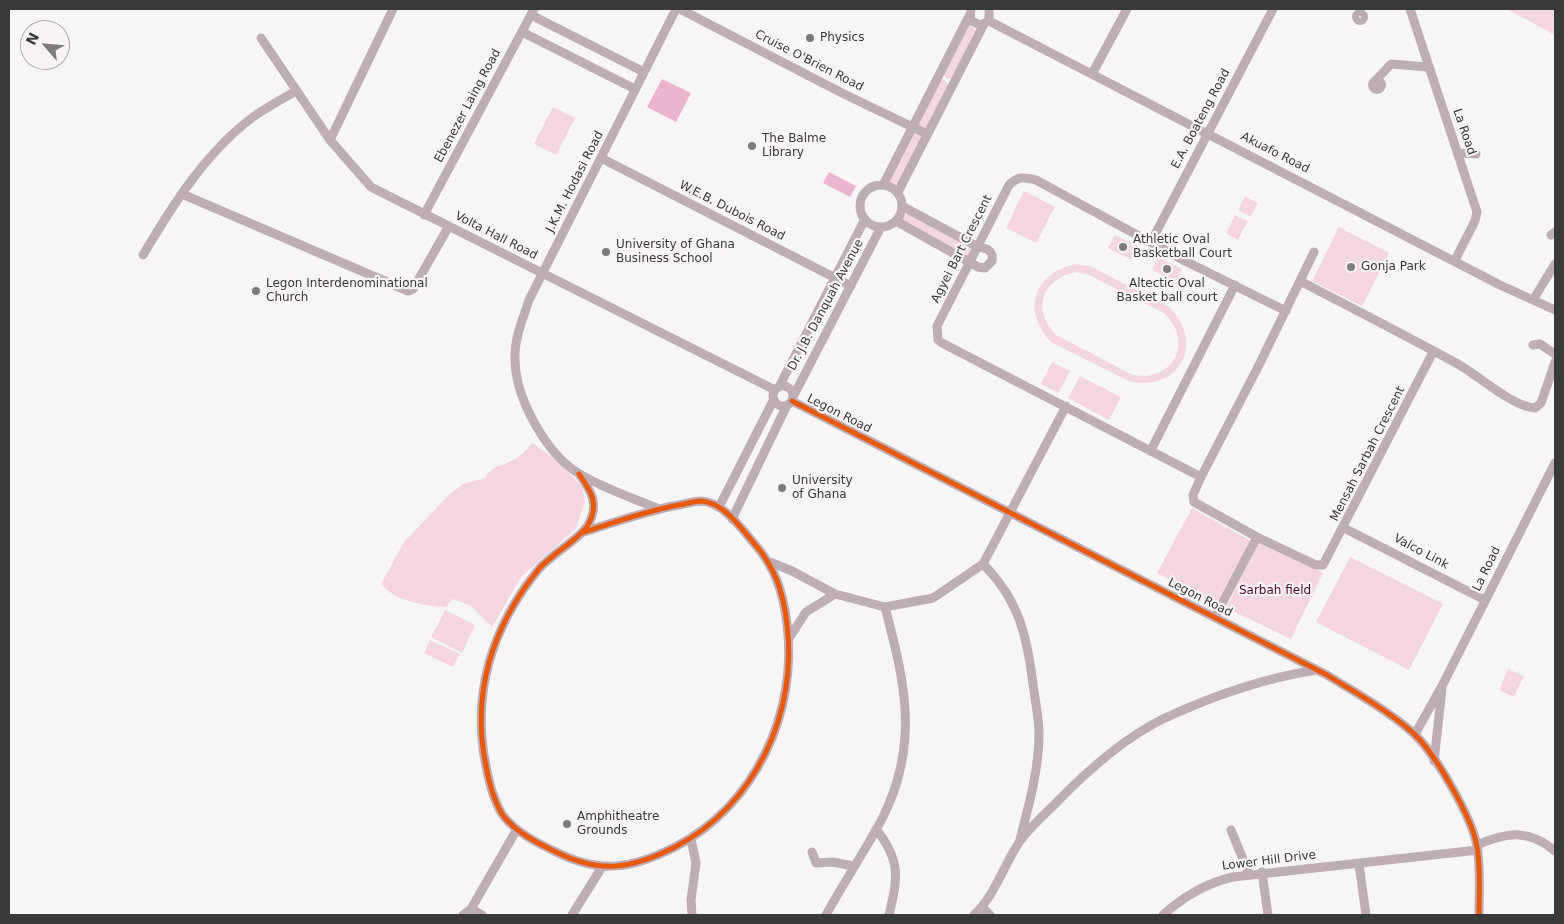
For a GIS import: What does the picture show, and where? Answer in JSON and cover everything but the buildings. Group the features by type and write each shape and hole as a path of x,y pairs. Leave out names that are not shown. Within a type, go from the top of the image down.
{"street":[{"path":"330,140 393,9"},
{"name":"J.K.M. Hodasi Road","path":"659,509 578,474 558,456 541,433 526,404 516,378 514,359 529,300 635,89 678,9"},
{"name":"Cruise O'Brien Road","path":"678,9 927,134"},
{"path":"1092,74 1127,9"},
{"name":"E.A. Boateng Road","path":"1151,242 1272,9"},
{"name":"La Road","path":"1410,9 1473,196 1477,216 1455,260"},
{"path":"883,185 969,11"},
{"path":"969,11 976,24 989,15"},
{"path":"532,12 644,72"},
{"name":"Ebenezer Laing Road","path":"424,215 532,12"},
{"path":"898,192 883,185 872,187 862,197 861,210 865,219 881,227 896,221 902,206 898,192 989,15"},
{"name":"Akuafo Road","path":"989,15 1092,74 1554,311"},
{"path":"522,32 635,89"},
{"name":"Volta Hall Road","path":"261,38 330,140 370,187 776,392"},
{"path":"1376,80 1391,64 1428,67"},
{"path":"143,255 182,194 234,134 253,117 296,91"},
{"path":"1459,154 1465,152 1476,154"},
{"name":"W.E.B. Dubois Road","path":"601,158 851,286"},
{"name":"Agyei Bart Crescent","path":"1200,477 938,340 937,326 1009,185 1015,179 1025,177 1036,180 1151,242 1286,311"},
{"path":"182,194 408,291 413,289 449,226"},
{"path":"896,221 981,268 988,266 992,261 990,251 978,247 902,206"},
{"name":"Dr. J.B. Danquah Avenue","path":"719,508 865,219"},
{"name":"Dr. J.B. Danquah Avenue","path":"732,519 881,227"},
{"path":"1200,477 1286,311 1314,252"},
{"path":"1533,300 1555,264"},
{"path":"1300,281 1462,367 1484,380 1491,388 1532,408 1541,403 1555,362"},
{"path":"1151,450 1235,285"},
{"path":"1533,345 1540,344 1555,354"},
{"name":"Mensah Sarbah Crescent","path":"1200,477 1193,495 1196,504 1256,537 1316,565 1323,565 1344,528 1433,352"},
{"path":"789,387 791,401 780,406 776,392 789,387"},
{"name":"Legon Road","path":"791,401 1318,670 1379,708 1414,734 1456,794 1477,847 1479,915"},
{"path":"770,562 792,570 835,594 885,607 932,598 983,564 1066,406"},
{"name":"La Road","path":"1414,734 1442,686 1555,463"},
{"path":"578,474 592,493 593,503 587,526 540,567 519,594 506,618 487,669 479,729 491,789 503,814 518,829 540,844 575,862 614,868 655,857 691,839 730,805 749,782 768,750 783,707 788,679 789,639 784,602 770,562 716,504 701,501 659,509 581,533"},
{"name":"Valco Link","path":"1344,528 1485,600"},
{"path":"1215,617 1256,537"},
{"path":"983,564 1006,590 1024,626 1031,670 1039,734 1033,786 1020,842"},
{"path":"789,639 806,612 835,594"},
{"path":"826,915 876,829 893,792 907,722 900,662 885,607"},
{"path":"974,915 982,907 1020,842 1079,779 1102,760 1162,719 1242,686 1318,670"},
{"name":"La Road","path":"1434,761 1440,723 1442,686"},
{"path":"462,915 471,909 518,829"},
{"path":"876,829 890,850 896,870 896,883 889,915"},
{"path":"1231,830 1249,874"},
{"name":"Lower Hill Drive","path":"1163,915 1182,899 1208,885 1249,874 1359,864 1390,858 1477,847 1511,834 1524,834 1539,840 1555,851"},
{"path":"691,839 696,863 691,900 692,915"},
{"path":"812,852 816,863 833,862 853,866"},
{"path":"1359,864 1366,915"},
{"path":"572,915 602,867"},
{"path":"1262,872 1268,915"},
{"path":"982,907 990,915"},
{"path":"471,909 482,915"}],"green space":[{"path":"1507,9 1555,9 1555,35"},
{"path":"970,25 976,30 951,79 947,79 943,74 967,27"},
{"path":"944,79 949,86 926,129 918,125 940,80"},
{"path":"553,107 575,118 556,155 534,144"},
{"path":"916,132 922,137 897,187 893,187 889,183 913,134"},
{"path":"1024,191 1055,207 1036,243 1006,228"},
{"path":"1245,196 1258,203 1250,217 1238,210"},
{"path":"907,213 974,248 968,257 902,220"},
{"path":"1235,215 1248,221 1238,240 1226,233"},
{"name":"Gonja Park","path":"1339,227 1389,253 1362,306 1312,281"},
{"name":"Athletic Oval Basketball Court","path":"1115,235 1138,246 1131,260 1108,248"},
{"name":"Altectic Oval Basket ball court","path":"1158,257 1182,269 1176,282 1152,270"},
{"path":"1075,264 1090,266 1169,307 1180,321 1185,335 1186,348 1182,361 1174,371 1163,379 1148,383 1131,382 1051,342 1042,330 1037,318 1036,295 1041,285 1049,276","holes":["1075,272 1087,274 1164,313 1173,324 1178,336 1175,358 1169,366 1147,376 1133,375 1056,335 1044,316 1042,306 1048,289 1063,276"]},
{"path":"1052,362 1070,371 1058,393 1041,384"},
{"path":"1080,376 1121,397 1109,420 1068,398"},
{"path":"533,443 561,464 582,487 585,501 576,529 521,577 492,627 471,606 453,599 446,607 420,604 394,595 381,584 404,542 449,495 463,484 485,478 493,469 517,458"},
{"name":"Sarbah field","path":"1192,508 1251,541 1216,605 1157,573"},
{"name":"Sarbah field","path":"1259,542 1323,573 1291,639 1226,608"},
{"path":"1350,557 1443,604 1409,670 1316,622"},
{"path":"445,610 475,625 462,653 431,637"},
{"path":"430,640 460,654 453,667 424,653"},
{"path":"1508,669 1524,676 1514,697 1501,691 1500,688"}],"shaded area":[{"path":"662,79 691,93 676,122 647,107"},
{"path":"829,172 856,186 850,197 823,183"}],"cycle path":[{"path":"792,401 1327,675 1392,716 1412,732 1431,754 1451,786 1468,820 1474,835 1478,855 1479,915"},
{"path":"579,474 593,498 592,517 588,525 578,536 543,564 508,615 497,638 489,662 481,713 482,739 487,772 494,796 502,814 512,825 545,847 569,858 599,866 614,866 643,861 659,855 704,829 728,807 749,781 766,753 778,722 786,690 789,657 787,624 777,580 761,551 724,510 709,502 698,501 666,508 581,533"}],"place":[{"name":"Physics","path":"810,38"},
{"name":"The Balme Library","path":"752,146"},
{"name":"Athletic Oval Basketball Court","path":"1123,247"},
{"name":"University of Ghana Business School","path":"606,252"},
{"name":"Gonja Park","path":"1351,267"},
{"name":"Altectic Oval Basket ball court","path":"1167,269"},
{"name":"Legon Interdenominational Church","path":"256,291"},
{"name":"University of Ghana","path":"782,488"},
{"name":"Amphitheatre Grounds","path":"567,824"}]}
